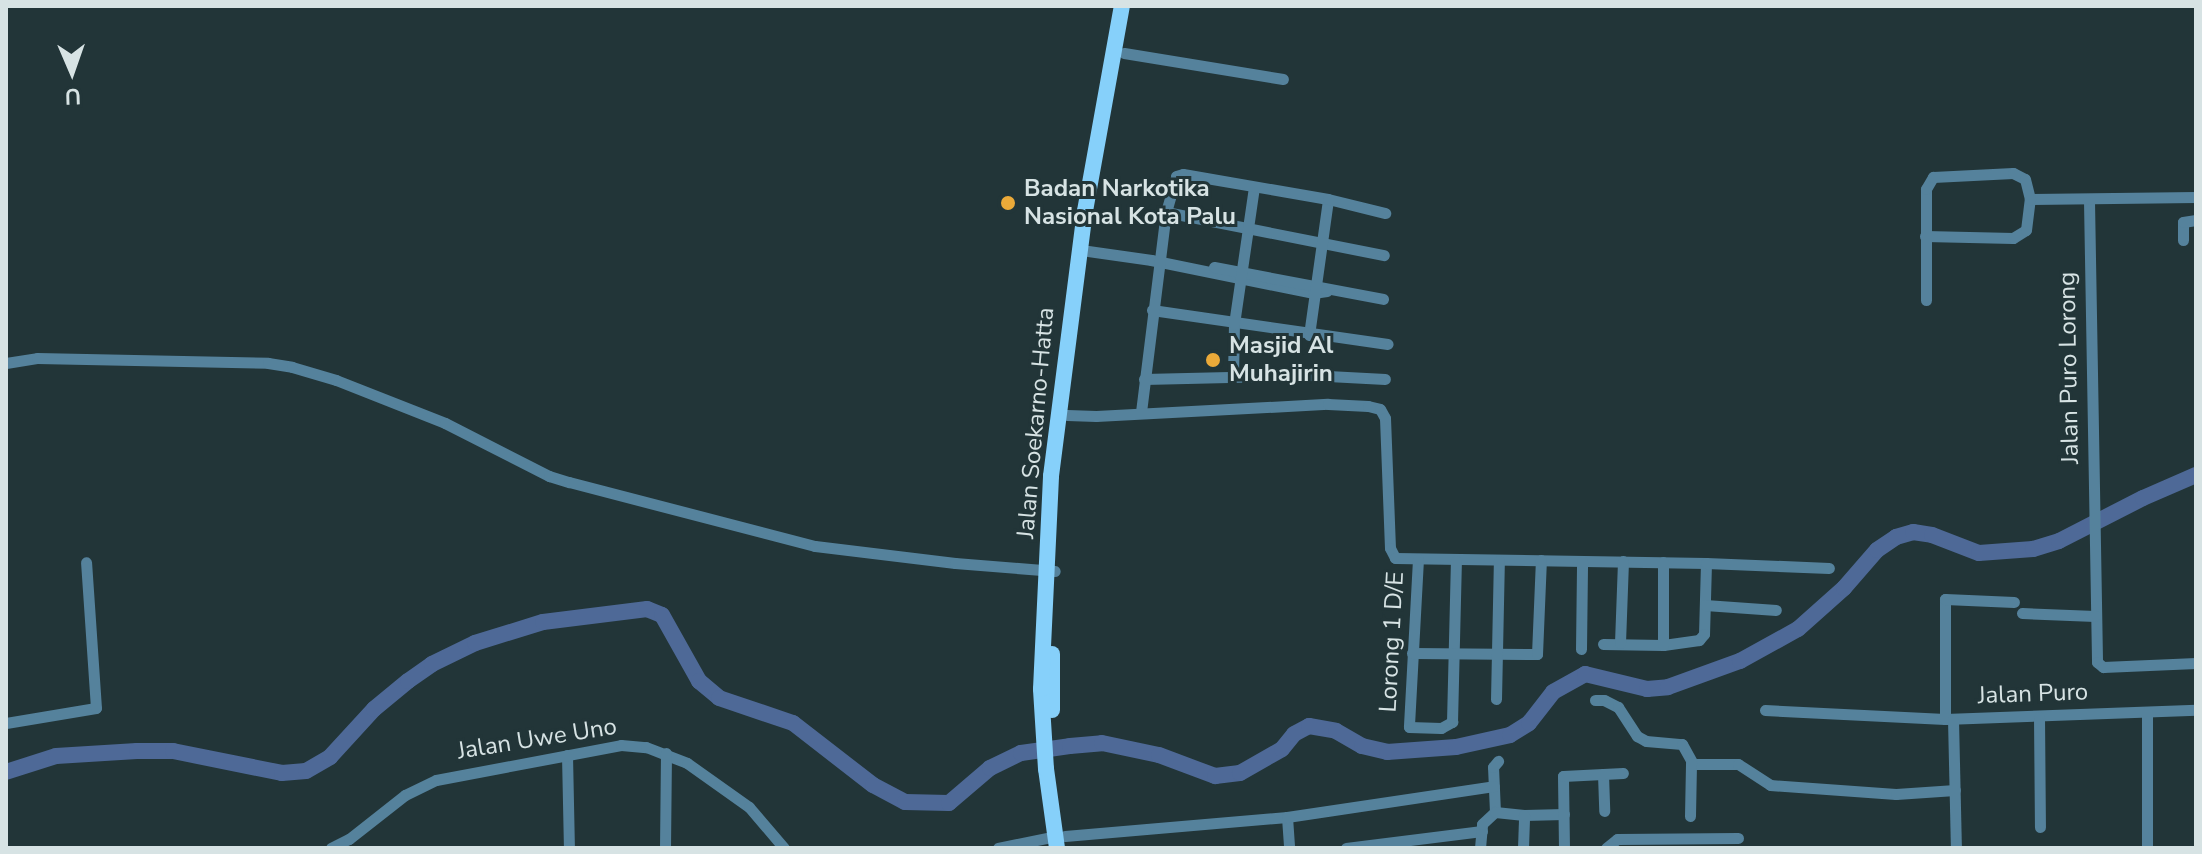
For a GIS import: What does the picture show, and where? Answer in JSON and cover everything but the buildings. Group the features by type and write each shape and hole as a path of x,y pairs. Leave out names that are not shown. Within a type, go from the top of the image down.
{"main road":[{"name":"Jalan Soekarno-Hatta","path":"1061,842 1041,651 1076,303 1088,251 1122,6"},
{"name":"Jalan Soekarno-Hatta","path":"1051,570 1055,429 1112,84 1124,53 1133,6"}],"street":[{"path":"1124,53 1283,79"},
{"path":"1925,236 2013,238 2026,230 2030,199 2025,179 2013,173 1937,174 1926,189 1925,236 1926,300"},
{"path":"1141,412 1157,260 1166,212 1178,174 1328,199 1385,213"},
{"path":"1233,376 1234,324 1254,187"},
{"path":"2030,199 2089,201 2196,197"},
{"path":"1309,335 1319,290 1328,199"},
{"name":"Jalan Puro Lorong","path":"2089,201 2094,401 2092,535 2100,666 2196,663"},
{"path":"1166,212 1384,255"},
{"path":"2183,240 2183,222 2196,220"},
{"path":"1088,251 1383,299"},
{"path":"1152,310 1388,344"},
{"path":"6,363 37,358 268,363 292,367 336,380 445,423 569,482 815,546 1051,570"},
{"path":"1144,379 1309,375 1385,379"},
{"path":"1067,415 1328,404 1380,409 1385,418 1392,555 1397,559 1623,561 1829,568"},
{"name":"Lorong 1 D/E","path":"1418,559 1409,727 1441,728 1452,722 1454,651"},
{"path":"1412,653 1497,651 1537,654 1541,560"},
{"path":"1454,651 1456,561"},
{"path":"1496,699 1499,561"},
{"path":"1581,649 1582,561"},
{"path":"1620,643 1623,561"},
{"path":"6,723 96,708 86,562"},
{"path":"1663,562 1663,645"},
{"path":"1603,644 1694,643 1702,637 1706,563"},
{"path":"1765,710 1949,719 1945,599 2014,602"},
{"path":"1705,605 1776,610"},
{"path":"2022,613 2095,616"},
{"path":"1595,700 1604,700 1618,707 1637,736 1646,741 1687,747 1691,762 1690,816"},
{"name":"Jalan Puro","path":"1956,848 1949,719 2196,710"},
{"path":"2147,712 2147,848"},
{"path":"2039,717 2040,827"},
{"name":"Jalan Uwe Uno","path":"331,848 349,839 405,795 436,780 621,745 666,753 687,763 749,807 784,848"},
{"path":"665,848 666,753"},
{"path":"567,755 569,848"},
{"path":"1495,812 1493,767 1498,761"},
{"path":"1691,762 1738,764 1775,785 1896,794 1955,790"},
{"path":"1564,848 1563,776 1623,773"},
{"path":"1603,774 1604,811"},
{"path":"998,848 1287,817 1494,786"},
{"path":"1480,848 1485,818 1495,812 1564,814"},
{"path":"1523,848 1524,815"},
{"path":"1287,817 1289,848"},
{"path":"1346,848 1385,846 1482,831"},
{"path":"1606,848 1617,839 1738,838"}],"waterway":[{"path":"6,772 56,756 137,751 173,751 282,773 306,771 330,757 374,709 408,681 432,664 475,643 543,622 647,609 662,615 699,681 719,698 793,723 873,785 905,802 949,803 990,768 1021,753 1070,746 1102,743 1159,755 1215,776 1240,773 1282,749 1294,734 1309,726 1336,731 1362,746 1387,752 1456,747 1510,735 1529,723 1553,692 1585,674 1647,689 1668,687 1740,661 1798,629 1844,588 1877,550 1896,537 1913,532 1932,535 1979,553 2033,549 2059,541 2196,475"}],"place":[{"name":"Badan Narkotika Nasional Kota Palu","path":"1008,203"},
{"name":"Masjid Al Muhajirin","path":"1213,360"}]}
